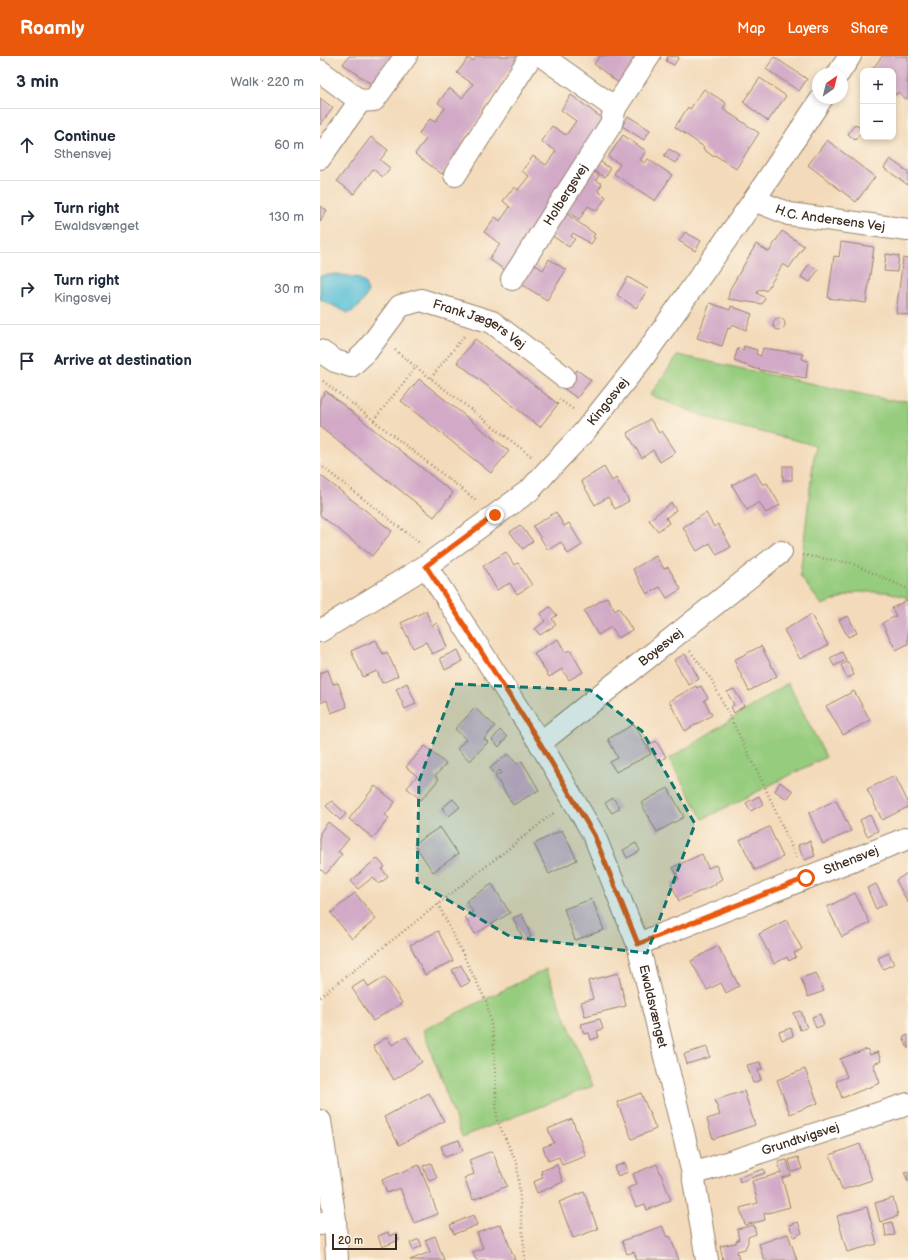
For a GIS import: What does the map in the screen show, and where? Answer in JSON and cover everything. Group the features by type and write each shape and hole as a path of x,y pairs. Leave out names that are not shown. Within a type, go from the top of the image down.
{"street":[{"path":"320,71 360,100 374,100 406,56"},
{"path":"455,175 531,56"},
{"path":"542,56 615,108"},
{"name":"Holbergsvej","path":"512,279 611,124 615,108 649,56"},
{"path":"842,68 850,56"},
{"path":"320,158 360,100"},
{"name":"Kingosvej","path":"320,631 432,562 530,490 591,424 642,359 754,200 818,104"},
{"name":"H.C. Andersens Vej","path":"754,200 789,214 908,230"},
{"name":"Frank Jægers Vej","path":"320,351 335,361 351,366 366,352 400,306 421,300 492,322 559,386"},
{"name":"Boyesvej","path":"540,743 781,552"},
{"name":"Ewaldsvænget","path":"432,562 594,835 638,944 693,1174 707,1260"},
{"name":"Sthensvej","path":"638,944 908,838"},
{"name":"Grundtvigsvej","path":"693,1174 908,1104"},
{"path":"320,1121 327,1222 337,1260"}],"path":[{"path":"431,378 465,335"},
{"path":"378,337 548,470"},
{"path":"374,420 416,367"},
{"path":"321,380 495,515"},
{"path":"559,386 591,424"},
{"path":"320,465 432,562"},
{"path":"781,552 851,563 908,589"},
{"path":"677,634 711,679 763,783 806,878"},
{"path":"320,997 572,798"},
{"path":"438,904 488,1003 494,1041 497,1120 517,1164 525,1260"}],"highlighted area":[{"path":"455,684 590,690 642,731 695,824 647,953 511,937 417,882 419,781"}],"green space":[{"path":"678,355 889,400 908,401 908,598 888,592 857,592 822,605 800,576 815,445 716,421 650,395"},
{"path":"788,683 826,757 703,819 669,759"},
{"path":"546,969 593,1086 462,1137 423,1030"}],"water":[{"path":"337,274 359,278 365,283 368,292 358,307 352,312 348,313 320,299 320,276"}],"building":[{"path":"349,56 393,56 371,84 343,64"},
{"path":"477,56 520,56 481,112 483,113 462,142 464,144 442,174 415,154 426,139 419,133 430,119 435,122 445,108 438,103 449,88 462,98 473,84 457,73 468,58 473,61"},
{"path":"600,56 642,56 620,84 594,64"},
{"path":"668,56 679,57 674,65 666,61"},
{"path":"882,56 908,56 908,80 906,82 908,83 908,96 906,99 898,92 896,95 896,68 873,68"},
{"path":"774,57 807,79 799,91 766,69"},
{"path":"760,78 786,96 768,121 743,102"},
{"path":"704,89 726,103 723,109 759,133 736,169 715,155 714,157 703,149 704,147 675,127 688,107 690,109"},
{"path":"571,95 606,121 506,271 489,259 500,244 484,232 495,217 500,221 510,207 503,201 514,187 518,190 529,176 522,171 533,156 546,165 556,151 541,141 552,126 566,135 576,121 561,110"},
{"path":"320,98 333,108 320,125"},
{"path":"628,116 650,130 644,140 622,126"},
{"path":"855,124 860,128 860,134 855,140 848,134"},
{"path":"623,135 646,151 640,160 645,163 648,159 672,175 655,201 614,174 620,164 608,157"},
{"path":"371,137 388,150 380,160 390,168 383,177 373,169 354,194 337,181"},
{"path":"827,140 875,177 856,202 808,165"},
{"path":"669,149 680,156 675,163 664,156"},
{"path":"890,159 908,172 908,185 884,168"},
{"path":"598,160 611,169 605,177 592,169"},
{"path":"592,170 599,175 596,180 602,184 598,191 606,197 597,211 588,206 579,220 567,211"},
{"path":"320,206 327,210 320,222"},
{"path":"564,212 595,234 593,237 595,238 591,244 573,233 571,236 575,239 569,247 551,235"},
{"path":"782,231 804,246 789,268 783,264 766,291 759,289 757,293 765,298 762,304 728,299 730,289 756,244 769,252"},
{"path":"685,232 701,241 695,251 679,241"},
{"path":"841,242 874,247 866,303 828,298 834,256 839,257"},
{"path":"886,254 899,256 897,272 884,271"},
{"path":"903,258 908,259 908,315 896,313"},
{"path":"549,259 566,270 547,300 521,284 534,264 543,270"},
{"path":"809,264 818,270 810,282 801,277"},
{"path":"628,277 648,289 636,308 617,295"},
{"path":"710,303 730,310 731,306 752,314 746,330 732,324 730,329 728,328 722,346 697,338"},
{"path":"777,318 781,318 785,324 781,330 777,330 773,326 773,322"},
{"path":"475,339 558,404 540,427 457,362"},
{"path":"744,346 757,350 756,354 761,356 763,348 803,354 802,359 808,361 806,378 760,370 759,368 759,370 734,361 738,348 743,350"},
{"path":"577,370 591,380 577,398 563,388"},
{"path":"419,379 509,451 491,473 401,401"},
{"path":"326,391 453,493 434,517 320,427 320,399"},
{"path":"650,419 659,433 662,431 676,452 660,462 653,450 642,458 627,433"},
{"path":"783,466 792,466 792,480 783,480"},
{"path":"604,467 612,481 616,478 629,501 615,509 608,497 595,505 581,481"},
{"path":"755,472 763,485 767,483 780,505 766,513 759,502 747,510 732,485"},
{"path":"320,475 392,531 372,556 320,515"},
{"path":"671,503 676,510 666,518 669,523 658,531 649,520"},
{"path":"556,512 564,526 569,523 582,545 568,554 561,542 548,550 533,526"},
{"path":"706,513 714,527 718,524 731,547 717,555 710,543 697,551 683,527"},
{"path":"520,525 533,541 523,549 510,532"},
{"path":"506,552 514,565 518,563 532,585 517,594 510,583 497,590 483,566"},
{"path":"656,556 664,569 668,567 681,589 667,598 660,587 647,594 633,569"},
{"path":"607,597 615,611 619,608 632,630 618,638 611,627 598,635 584,611"},
{"path":"907,600 908,644 896,650 882,623 896,616 892,608"},
{"path":"550,607 557,615 552,619 556,625 540,635 535,629 545,621 540,614"},
{"path":"426,611 432,626 437,623 447,647 432,654 426,642 413,648 401,623"},
{"path":"811,615 828,645 800,659 784,630"},
{"path":"848,616 857,633 848,637 839,620"},
{"path":"558,639 565,652 570,650 583,672 569,680 562,669 549,677 534,653"},
{"path":"376,640 383,654 387,652 398,676 382,683 377,671 363,677 351,651"},
{"path":"761,646 777,676 749,691 734,660"},
{"path":"458,650 463,661 445,670 440,658"},
{"path":"842,652 846,660 834,666 830,658"},
{"path":"685,654 699,679 689,685 674,660"},
{"path":"848,662 854,675 847,678 841,665"},
{"path":"328,670 333,684 338,683 347,707 331,713 327,700 320,703 320,673"},
{"path":"407,683 416,704 405,709 396,689"},
{"path":"696,686 697,688 701,686 708,698 704,700 712,715 685,731 669,701"},
{"path":"734,689 744,706 734,713 731,707 734,705 727,692"},
{"path":"854,691 870,720 843,735 826,706"},
{"path":"475,708 495,726 484,739 488,742 470,761 457,749 466,739 455,729"},
{"path":"634,724 651,754 616,772 610,762 618,758 608,739"},
{"path":"500,730 507,737 499,747 492,740"},
{"path":"656,741 666,757 658,762 648,745"},
{"path":"425,746 446,764 435,776 439,779 421,800 407,788 417,776 406,767"},
{"path":"508,754 517,764 522,761 539,790 513,805 495,776 501,773 500,770 494,774 490,768"},
{"path":"895,776 908,802 908,807 882,820 867,789"},
{"path":"780,782 793,791 787,799 775,791"},
{"path":"375,786 395,802 385,815 389,818 373,838 349,819"},
{"path":"668,788 684,817 657,832 641,803"},
{"path":"759,796 763,804 751,811 746,803"},
{"path":"613,798 620,808 612,813 605,803"},
{"path":"453,799 460,807 449,816 442,808"},
{"path":"836,800 851,831 823,844 809,813"},
{"path":"332,801 346,814 340,820 326,806"},
{"path":"870,815 878,831 867,836 860,820"},
{"path":"328,822 349,839 338,852 342,854 326,874 320,869 320,833"},
{"path":"440,827 458,854 433,872 414,844"},
{"path":"769,827 783,857 755,870 740,840"},
{"path":"562,830 577,860 549,874 534,844"},
{"path":"810,841 815,856 804,860 798,845"},
{"path":"636,843 640,851 627,858 623,850"},
{"path":"702,854 708,868 716,865 722,879 715,883 716,884 679,901 671,883 679,879 673,867"},
{"path":"377,858 385,867 382,869 388,877 379,884 373,877 358,889 351,881"},
{"path":"908,873 908,903 896,880"},
{"path":"492,884 510,913 475,934 465,917 473,912 466,901"},
{"path":"876,884 886,904 876,909 867,888"},
{"path":"355,893 376,919 352,939 331,913"},
{"path":"855,893 870,923 842,937 827,907"},
{"path":"592,899 604,930 575,940 564,909"},
{"path":"522,914 531,937 524,940 513,918"},
{"path":"786,920 802,949 794,953 796,957 789,961 787,957 774,964 759,934"},
{"path":"438,931 453,961 425,975 410,945"},
{"path":"718,946 739,986 726,993 721,983 707,990 691,961"},
{"path":"889,953 894,964 883,969 878,958"},
{"path":"461,965 470,982 461,987 452,970"},
{"path":"618,973 626,1006 585,1016 581,1002 593,999 588,981"},
{"path":"816,973 824,991 808,997 801,978"},
{"path":"385,977 402,1003 373,1021 352,988 364,980 369,987"},
{"path":"801,1011 807,1028 800,1030 794,1013"},
{"path":"820,1014 824,1025 816,1028 812,1017"},
{"path":"600,1019 603,1029 597,1031 599,1037 591,1040 589,1033 584,1034 581,1024"},
{"path":"791,1028 793,1036 782,1040 779,1032"},
{"path":"908,1035 908,1049 903,1037"},
{"path":"387,1037 392,1045 406,1037 422,1062 394,1080 373,1046"},
{"path":"707,1047 710,1057 687,1064 684,1054"},
{"path":"867,1049 870,1055 878,1052 881,1061 873,1064 880,1083 842,1098 836,1081 847,1077 840,1059"},
{"path":"760,1062 762,1069 758,1070 761,1080 753,1083 747,1065"},
{"path":"805,1069 818,1103 790,1114 777,1080"},
{"path":"744,1091 755,1125 713,1139 707,1119 720,1115 715,1100"},
{"path":"429,1093 444,1121 399,1145 384,1117"},
{"path":"641,1093 656,1129 632,1139 617,1102"},
{"path":"572,1119 586,1156 562,1165 559,1157 548,1161 543,1147 554,1143 548,1129"},
{"path":"459,1140 463,1151 445,1157 441,1146"},
{"path":"860,1144 872,1180 842,1190 830,1155"},
{"path":"492,1151 507,1186 473,1200 464,1178 474,1174 469,1160"},
{"path":"798,1157 802,1169 792,1172 789,1160"},
{"path":"787,1160 791,1175 782,1178 790,1207 764,1214 765,1220 745,1225 740,1208 758,1203 752,1181 781,1173 778,1162"},
{"path":"431,1163 437,1178 429,1181 423,1166"},
{"path":"625,1163 628,1172 618,1176 614,1167"},
{"path":"657,1164 671,1200 647,1210 645,1204 636,1207 628,1188 637,1184 633,1174"},
{"path":"419,1165 438,1214 414,1223 400,1188 387,1193 382,1180"},
{"path":"557,1165 563,1182 537,1193 533,1182 543,1178 541,1171"},
{"path":"764,1169 765,1173 740,1182 739,1177"},
{"path":"908,1171 908,1182 904,1172"},
{"path":"584,1192 598,1229 573,1238 559,1202"},
{"path":"893,1198 898,1216 880,1222 875,1203"},
{"path":"867,1207 877,1244 847,1252 837,1216"},
{"path":"473,1215 477,1225 454,1234 450,1225"},
{"path":"798,1222 802,1233 794,1237 789,1225"},
{"path":"892,1222 895,1235 886,1236 884,1224"},
{"path":"501,1224 515,1260 476,1260 473,1252 483,1248 477,1233"},
{"path":"754,1225 756,1234 748,1237 748,1242 745,1249 737,1251 739,1260 723,1260 720,1246 736,1243 736,1241 739,1240 737,1229"},
{"path":"662,1226 667,1237 670,1236 679,1260 637,1260 634,1252 627,1254 622,1241"},
{"path":"388,1232 389,1236 396,1233 399,1240 382,1247 378,1236"},
{"path":"788,1234 797,1260 764,1260 759,1244"},
{"path":"435,1236 444,1260 410,1260 430,1252 425,1240"},
{"path":"419,1239 422,1246 413,1250 410,1243"}],"route":[{"path":"495,515 426,566 540,743 594,835 638,944 806,878"}]}
